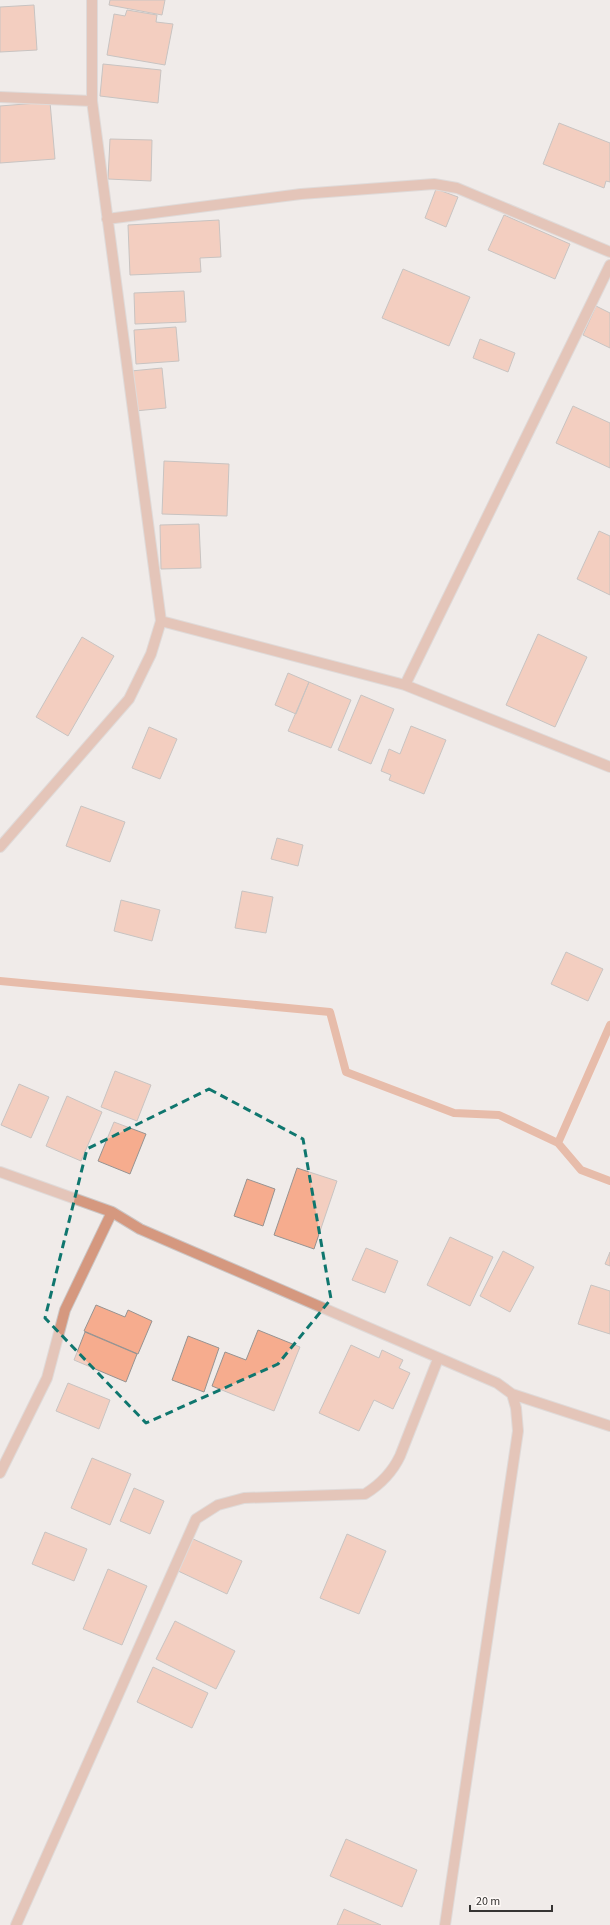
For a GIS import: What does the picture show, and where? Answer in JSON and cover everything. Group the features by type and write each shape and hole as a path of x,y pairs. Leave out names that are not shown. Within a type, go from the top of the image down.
{"street":[{"path":"0,847 129,699 151,654 162,621 92,101 92,0"},
{"path":"0,97 92,101"},
{"path":"107,219 301,194 434,184 457,188 610,252"},
{"path":"405,685 610,265"},
{"path":"162,621 405,685 610,767"},
{"path":"0,1172 112,1212 140,1229 438,1359 497,1383 512,1394 610,1426"},
{"path":"0,1473 47,1378 65,1310 112,1212"},
{"path":"16,1925 196,1519 218,1505 244,1498 365,1494 380,1485 395,1467 438,1359"},
{"path":"445,1925 518,1431 516,1408 512,1394"}],"highlighted area":[{"path":"209,1089 303,1139 331,1299 278,1364 146,1423 45,1318 87,1149"}],"building":[{"path":"110,0 165,0 162,15 109,5"},
{"path":"34,5 37,50 0,52 0,7"},
{"path":"127,10 157,15 156,22 173,24 165,65 107,55 114,14 125,16"},
{"path":"103,64 161,70 158,103 100,96"},
{"path":"50,102 55,159 0,163 0,106"},
{"path":"559,123 610,143 610,182 606,181 604,188 543,164"},
{"path":"110,139 152,140 151,181 108,179"},
{"path":"436,189 458,197 446,227 425,218"},
{"path":"504,215 570,244 555,279 488,250"},
{"path":"219,220 221,257 200,258 201,272 130,275 128,225"},
{"path":"403,269 470,297 449,346 382,318"},
{"path":"184,291 186,322 135,324 134,293"},
{"path":"596,306 610,313 610,348 583,335"},
{"path":"176,327 179,361 136,364 134,330"},
{"path":"480,339 515,353 508,372 473,358"},
{"path":"162,368 166,408 135,411 131,371"},
{"path":"573,406 610,423 610,468 556,443"},
{"path":"164,461 229,464 227,516 162,514"},
{"path":"199,524 201,568 161,569 160,525"},
{"path":"599,531 610,536 610,595 577,579"},
{"path":"538,634 587,657 555,727 506,705"},
{"path":"82,637 114,656 68,736 36,717"},
{"path":"288,673 309,682 296,714 275,705"},
{"path":"309,682 351,700 331,748 288,731"},
{"path":"361,695 394,709 371,764 338,750"},
{"path":"411,726 446,740 424,794 389,780 391,775 381,771 389,749 400,754"},
{"path":"149,727 177,739 160,779 132,768"},
{"path":"81,806 125,822 110,862 66,846"},
{"path":"277,838 303,845 298,866 271,859"},
{"path":"242,891 273,897 266,933 235,928"},
{"path":"121,900 160,910 152,941 114,931"},
{"path":"566,952 603,969 588,1001 551,984"},
{"path":"115,1071 151,1085 137,1121 101,1107"},
{"path":"19,1084 49,1097 31,1138 1,1125"},
{"path":"67,1096 102,1112 81,1161 46,1146"},
{"path":"114,1122 146,1134 130,1174 98,1161"},
{"path":"297,1168 337,1181 314,1249 274,1235"},
{"path":"247,1179 275,1189 263,1226 234,1216"},
{"path":"450,1237 493,1257 470,1306 427,1285"},
{"path":"366,1248 398,1261 385,1293 352,1280"},
{"path":"503,1251 534,1267 510,1312 480,1296"},
{"path":"610,1252 610,1266 605,1264"},
{"path":"591,1285 610,1291 610,1334 578,1324"},
{"path":"96,1305 125,1317 128,1310 152,1321 138,1354 84,1331"},
{"path":"258,1330 300,1347 274,1411 212,1386 225,1352 246,1360"},
{"path":"85,1332 137,1354 126,1382 74,1360"},
{"path":"188,1336 219,1348 204,1392 172,1380"},
{"path":"351,1345 379,1358 382,1350 403,1360 399,1368 410,1373 393,1409 374,1400 359,1431 319,1413"},
{"path":"68,1383 110,1400 99,1429 56,1411"},
{"path":"92,1458 131,1474 110,1525 71,1508"},
{"path":"134,1488 164,1501 150,1534 120,1521"},
{"path":"45,1532 87,1549 74,1581 32,1564"},
{"path":"347,1534 386,1551 359,1614 320,1598"},
{"path":"191,1538 242,1561 227,1594 176,1570"},
{"path":"108,1569 147,1586 122,1645 83,1629"},
{"path":"175,1621 235,1651 216,1689 156,1659"},
{"path":"153,1667 208,1693 192,1728 137,1702"},
{"path":"346,1839 417,1870 402,1907 330,1876"},
{"path":"344,1909 381,1925 337,1925"}],"waterway":[{"path":"0,981 330,1012 346,1072 454,1113 499,1115 558,1143 581,1170 610,1181"},
{"path":"558,1143 610,1025"}]}
